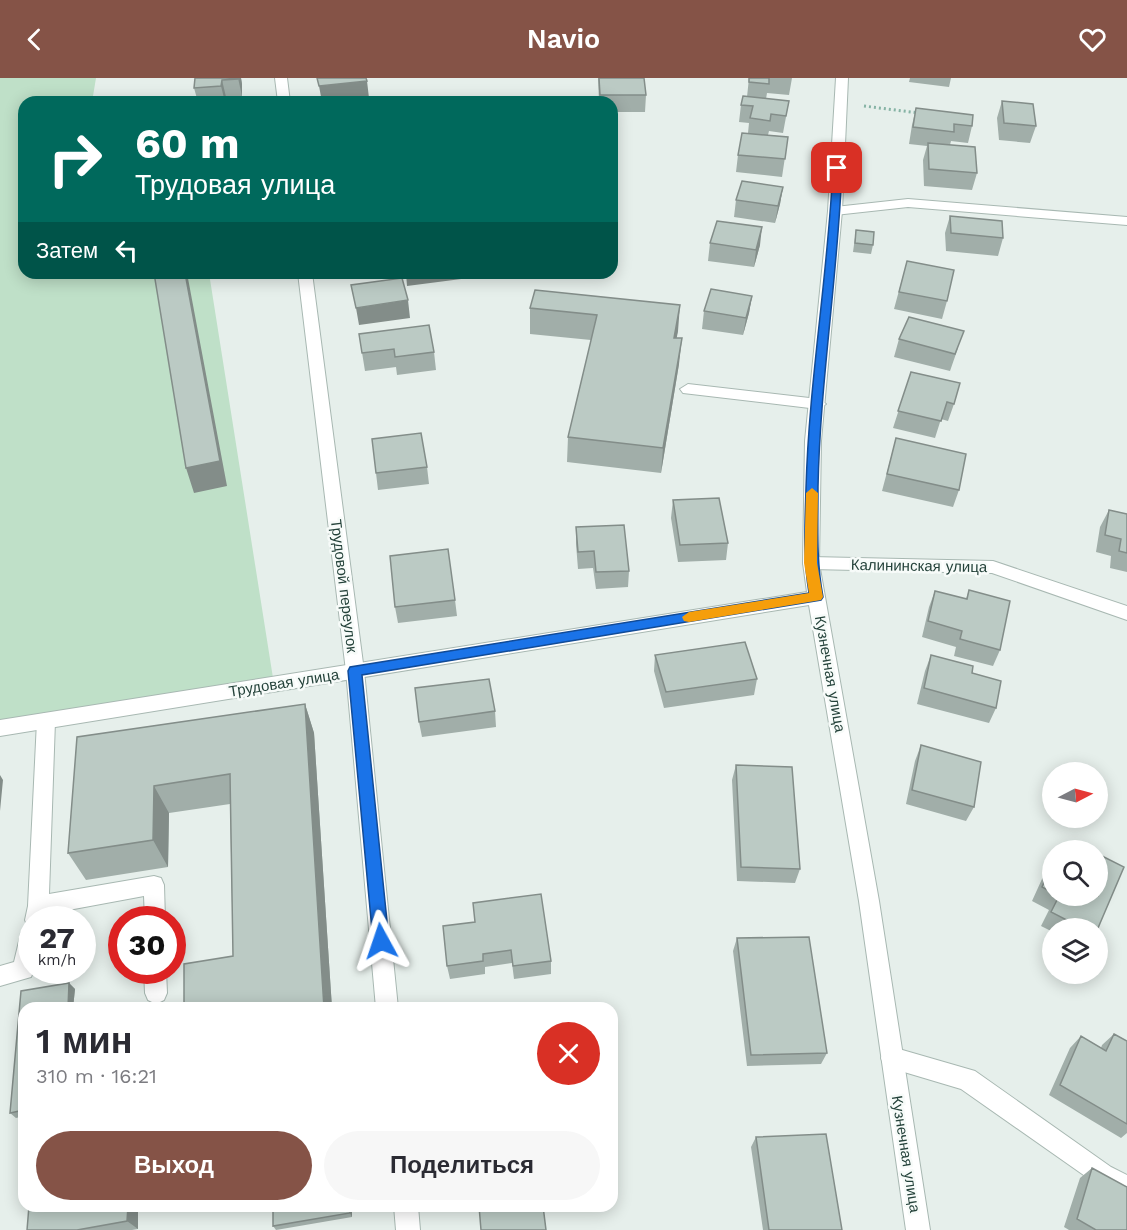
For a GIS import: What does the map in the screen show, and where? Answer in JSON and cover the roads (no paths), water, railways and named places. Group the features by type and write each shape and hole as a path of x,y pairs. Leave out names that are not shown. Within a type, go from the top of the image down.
{"street":[{"path":"281,78 283,96"},
{"name":"Кузнечная улица","path":"842,78 836,211 813,441 811,563 869,902 918,1230"},
{"path":"836,211 908,203 1127,221"},
{"name":"Трудовой переулок","path":"306,279 355,671 386,1002"},
{"path":"688,389 818,404"},
{"name":"Калининская улица","path":"811,563 993,567 1127,613"},
{"name":"Трудовая улица","path":"0,728 816,597"},
{"path":"36,906 46,721"},
{"path":"66,906 154,885 154,906"},
{"path":"0,982 0,976 18,971"},
{"path":"156,984 156,993"},
{"path":"892,1058 967,1079 1103,1175 1127,1188"},
{"path":"406,1212 408,1230"}]}
